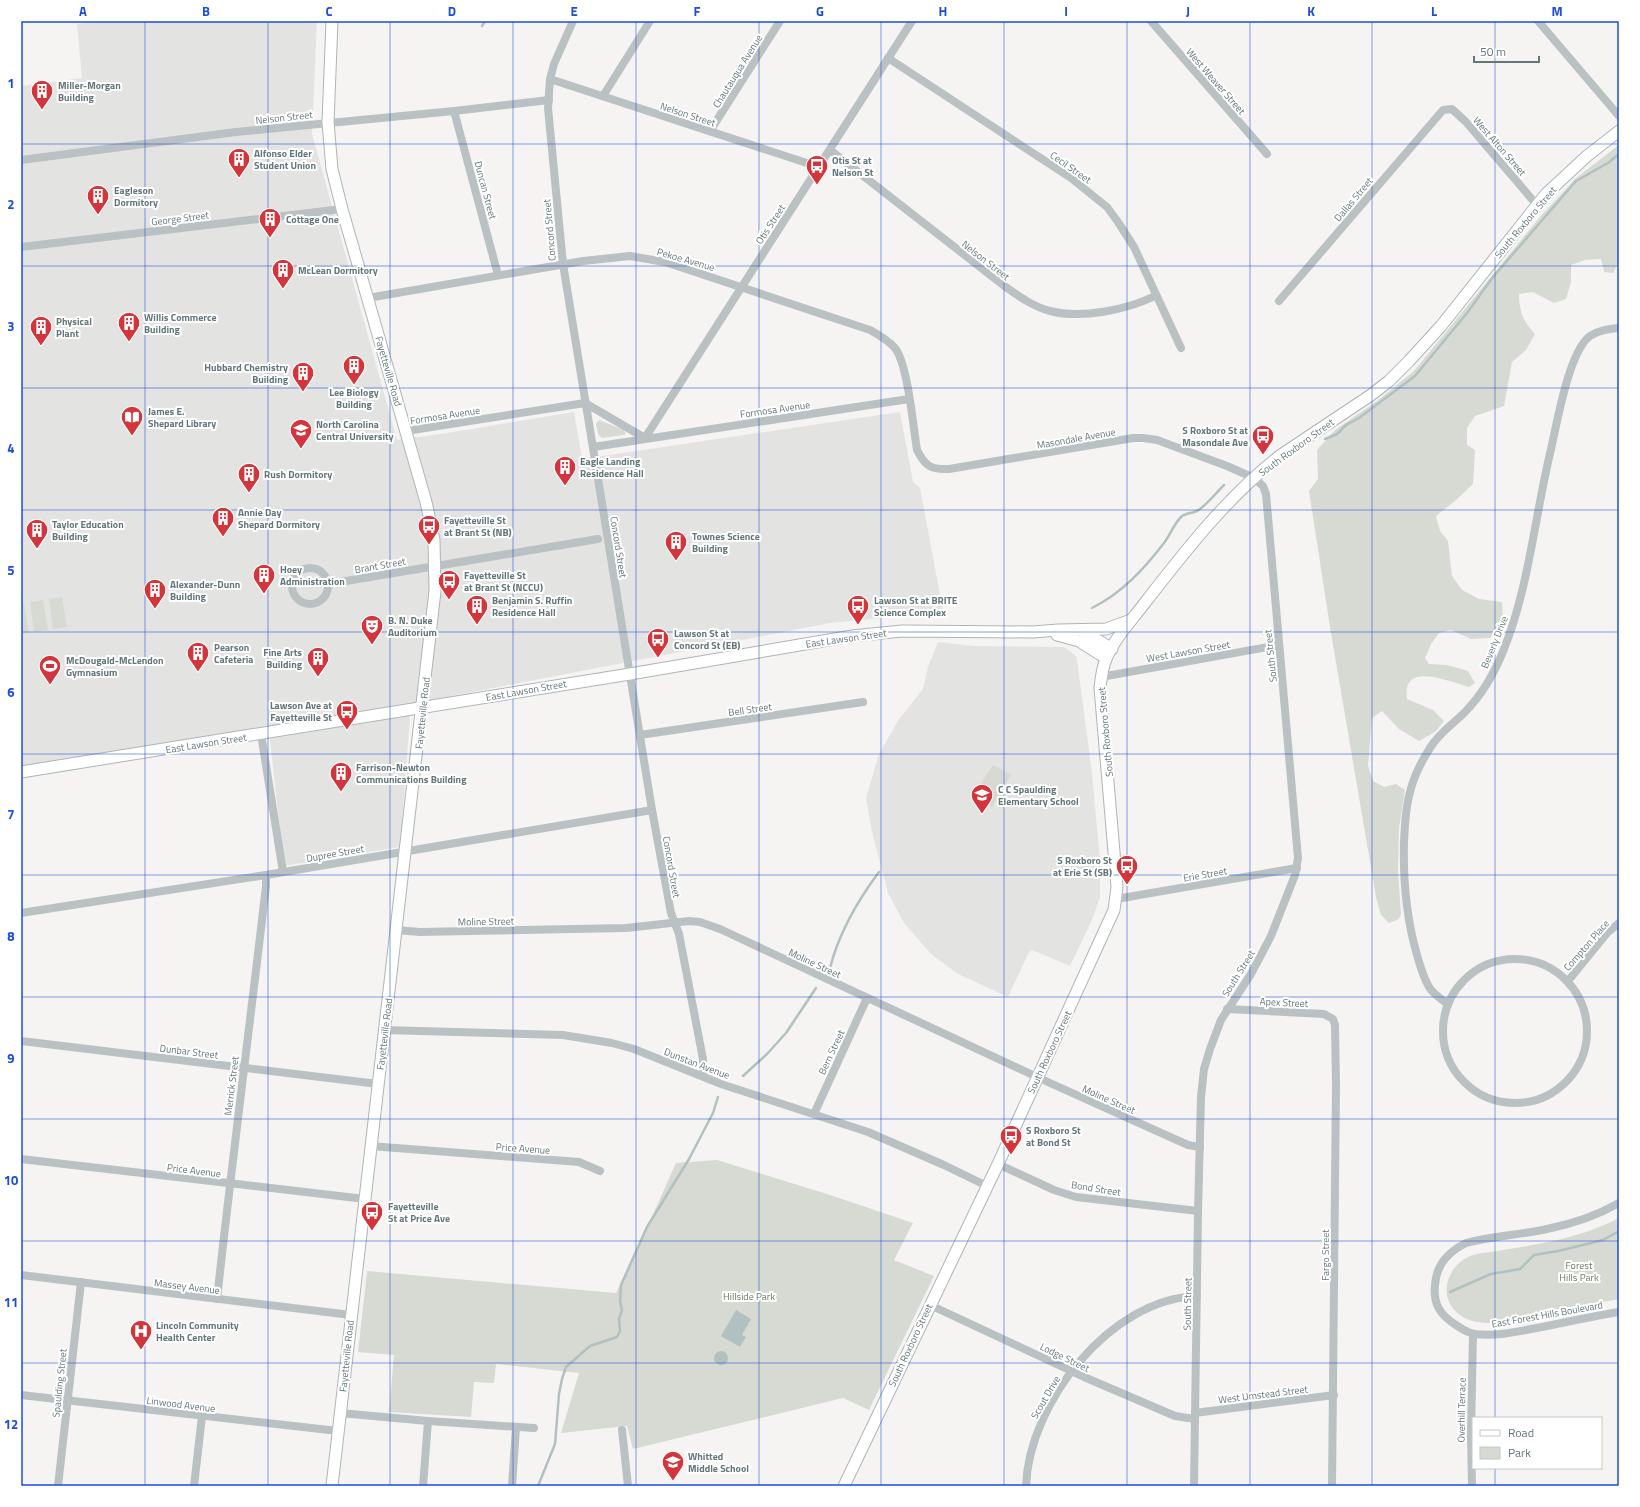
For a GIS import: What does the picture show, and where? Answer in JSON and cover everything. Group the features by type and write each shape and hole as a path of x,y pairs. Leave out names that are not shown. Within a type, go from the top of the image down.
{"street":[{"name":"Fayetteville Road","path":"332,21 328,122 332,170 406,431 429,518 434,540 435,566 435,592 423,708 370,1146 332,1486"},
{"name":"Concord Street","path":"573,21 554,64 550,79 549,100 563,264 652,810 670,913 680,934 703,1059 703,1076"},
{"path":"603,96 650,21"},
{"name":"Chautauqua Avenue","path":"710,132 780,21"},
{"name":"Otis Street","path":"645,438 912,21"},
{"name":"West Weaver Street","path":"1151,21 1267,154"},
{"path":"1538,21 1619,116"},
{"name":"Cecil Street","path":"888,58 1065,174 1107,207 1134,247 1155,296 1181,348"},
{"name":"Nelson Street","path":"550,79 819,167"},
{"name":"Nelson Street","path":"21,160 236,132 549,100"},
{"name":"West Alton Street","path":"1443,110 1452,109 1466,122 1537,205"},
{"name":"Duncan Street","path":"454,110 498,275"},
{"name":"Dallas Street","path":"1279,301 1443,110"},
{"name":"South Roxboro Street","path":"844,1486 998,1164 1109,922 1118,887 1100,688 1101,677 1109,653 1132,620 1173,567 1233,499 1254,478 1281,455 1389,381 1409,362 1441,326 1537,205 1566,174 1619,131"},
{"name":"Nelson Street","path":"830,150 1026,302 1050,311 1078,314 1127,307 1155,296"},
{"name":"George Street","path":"21,247 342,209"},
{"name":"Pekoe Avenue","path":"368,298 563,264 630,256 648,258 685,268 870,330 880,336 899,354 903,364 915,437"},
{"name":"Beverly Drive","path":"1448,1005 1433,992 1425,979 1412,938 1407,913 1403,869 1404,839 1406,809 1412,783 1430,747 1465,712 1483,688 1499,662 1516,615 1546,470 1569,375 1579,349 1590,336 1597,332 1619,328"},
{"name":"Formosa Avenue","path":"593,447 909,399"},
{"path":"585,403 645,438"},
{"name":"Formosa Avenue","path":"406,431 585,403"},
{"name":"Masondale Avenue","path":"915,437 917,450 921,459 933,468 940,470 1133,438 1143,438 1158,440 1254,478"},
{"name":"South Street","path":"1194,1486 1198,1211 1204,1069 1217,1030 1227,1009 1265,949 1293,883 1297,868 1298,844 1279,645 1268,502 1263,486 1254,478"},
{"name":"Brant Street","path":"328,584 598,539"},
{"path":"309,569 319,571 323,574 328,584 328,589 323,599 319,602 309,604 299,600 293,592 292,586 293,581 299,572 309,569"},
{"name":"East Lawson Street","path":"21,772 423,708 878,632 902,630 1033,632 1106,629 1132,620"},
{"path":"1081,630 1109,653"},
{"name":"East Lawson Street","path":"1033,632 1077,640 1109,653"},
{"name":"West Lawson Street","path":"1101,677 1279,645"},
{"name":"Bell Street","path":"640,735 863,702"},
{"path":"261,734 284,872"},
{"name":"Dupree Street","path":"21,913 266,875 652,810"},
{"name":"Erie Street","path":"1116,899 1297,868"},
{"name":"Merrick Street","path":"217,1299 229,1184 257,963 266,875"},
{"name":"Moline Street","path":"396,930 420,932 626,928 700,922 710,925 1037,1077 1188,1145 1200,1147"},
{"name":"Compton Place","path":"1568,981 1607,934 1619,923"},
{"path":"1518,959 1538,963 1557,972 1568,981 1580,999 1585,1014 1587,1030 1584,1051 1580,1062 1568,1079 1551,1093 1531,1101 1499,1101 1479,1093 1463,1080 1451,1063 1445,1044 1444,1024 1448,1005 1456,990 1466,978 1479,968 1502,960 1518,959"},
{"name":"Bern Street","path":"814,1114 867,998"},
{"name":"Apex Street","path":"1227,1009 1324,1014 1333,1019 1335,1025"},
{"name":"Fargo Street","path":"1332,1486 1334,1395 1335,1025"},
{"name":"Dunstan Avenue","path":"384,1030 563,1035 612,1043 634,1049 703,1076 892,1142 987,1186"},
{"name":"Dunbar Street","path":"21,1041 378,1084"},
{"name":"Price Avenue","path":"370,1146 579,1162 600,1171"},
{"name":"Price Avenue","path":"21,1159 365,1199"},
{"name":"Bond Street","path":"998,1164 1054,1190 1076,1197 1198,1211"},
{"name":"East Forest Hills Boulevard","path":"1619,1204 1573,1223 1466,1244 1448,1255 1442,1261 1435,1276 1435,1301 1442,1315 1467,1332 1473,1334 1487,1335 1516,1332 1619,1312"},
{"name":"Massey Avenue","path":"21,1275 351,1315"},
{"name":"Spaulding Street","path":"58,1486 81,1282"},
{"name":"Scout Drive","path":"1026,1486 1030,1455 1038,1430 1051,1404 1072,1371 1097,1343 1119,1324 1142,1311 1173,1300 1197,1296"},
{"name":"Lodge Street","path":"930,1305 1072,1371 1175,1416 1195,1416"},
{"name":"Overhill Terrace","path":"1472,1486 1470,1434 1473,1334"},
{"name":"Linwood Avenue","path":"21,1395 338,1431"},
{"name":"West Umstead Street","path":"1195,1416 1334,1395"},
{"path":"340,1413 534,1428"},
{"path":"194,1486 202,1416"},
{"path":"423,1486 428,1421"},
{"path":"512,1486 516,1427"},
{"path":"622,1430 628,1486"}],"shaded area":[{"name":"North Carolina Central University","path":"95,21 317,21 312,134 397,440 574,412 582,459 900,412 913,482 920,488 944,616 902,616 830,623 411,704 400,847 284,866 269,731 21,775 21,86 82,78 77,24"},
{"name":"C C Spaulding Elementary School","path":"938,642 973,646 1064,647 1076,656 1092,773 1100,861 1100,897 1092,920 1070,966 1032,950 1029,952 1008,997 958,974 931,954 904,923 888,893 872,832 866,798 879,754 899,719 923,689 928,667"},
{"path":"736,1310 751,1319 742,1335 746,1337 740,1347 721,1336"},
{"path":"721,1351 726,1353 728,1358 726,1363 721,1365 716,1363 714,1358 716,1353"}],"green space":[{"path":"1619,145 1619,262 1613,273 1604,272 1601,259 1585,260 1571,265 1571,282 1566,299 1554,303 1533,292 1519,294 1522,316 1527,325 1535,334 1526,350 1512,362 1504,406 1475,416 1467,428 1467,445 1475,450 1473,484 1436,516 1440,531 1448,541 1452,576 1462,590 1479,599 1502,602 1503,620 1490,638 1471,639 1451,630 1439,633 1431,644 1425,658 1429,664 1447,665 1468,671 1475,683 1469,687 1428,676 1411,680 1407,687 1407,699 1433,710 1444,721 1435,732 1419,741 1399,729 1382,711 1372,718 1368,766 1373,781 1384,787 1396,784 1405,790 1399,828 1398,872 1401,914 1399,919 1389,923 1381,915 1376,897 1330,627 1309,491 1318,479 1317,450 1335,430 1377,401 1414,371 1540,217 1576,178"},
{"path":"599,420 624,430 626,434 602,438 598,434 596,424"},
{"path":"62,597 67,627 53,629 49,599"},
{"path":"43,600 48,630 34,632 30,602"},
{"path":"24,603 29,633 21,634 21,604"},
{"path":"993,765 1011,775 992,807 973,796"},
{"name":"Hillside Park","path":"717,1160 827,1194 913,1223 894,1260 934,1276 869,1410 843,1398 633,1449 627,1426 561,1433 579,1373 496,1364 494,1383 474,1382 471,1417 389,1412 394,1355 358,1352 367,1271 616,1293 676,1163"},
{"name":"Forest Hills Park","path":"1619,1218 1619,1299 1492,1323 1471,1321 1460,1315 1452,1307 1448,1298 1448,1280 1452,1271 1459,1263 1467,1258 1477,1254 1550,1242 1585,1232"}],"waterway":[{"path":"482,26 485,21"},
{"path":"1325,439 1337,434 1346,425 1359,418 1415,376 1467,313 1493,277 1576,181 1608,163 1619,154"},
{"path":"1092,608 1103,602 1132,580 1164,543 1181,517 1185,514 1195,512 1200,509 1224,485"},
{"path":"830,968 838,942 850,917 879,872"},
{"path":"743,1076 767,1054 786,1033 816,988"},
{"path":"538,1486 555,1444 559,1394 566,1367 590,1346 617,1337 620,1331 619,1319 622,1310 620,1302 621,1285 647,1227 689,1159 713,1113 718,1097"},
{"path":"1450,1292 1491,1274 1520,1269 1534,1255 1603,1240 1619,1231"}],"place":[{"name":"Miller-Morgan Building","path":"42,110"},
{"name":"Alfonso Elder Student Union","path":"239,178"},
{"name":"Otis St at Nelson St","path":"817,186"},
{"name":"Eagleson Dormitory","path":"98,216"},
{"name":"Cottage One","path":"270,238"},
{"name":"McLean Dormitory","path":"283,290"},
{"name":"Willis Commerce Building","path":"129,342"},
{"name":"Physical Plant","path":"41,346"},
{"name":"Lee Biology Building","path":"354,386"},
{"name":"Hubbard Chemistry Building","path":"303,392"},
{"name":"James E. Shepard Library","path":"132,436"},
{"name":"North Carolina Central University","path":"301,450"},
{"name":"S Roxboro St at Masondale Ave","path":"1263,456"},
{"name":"Eagle Landing Residence Hall","path":"565,486"},
{"name":"Rush Dormitory","path":"249,494"},
{"name":"Annie Day Shepard Dormitory","path":"223,538"},
{"name":"Fayetteville St at Brant St (NB)","path":"429,546"},
{"name":"Taylor Education Building","path":"37,550"},
{"name":"Townes Science Building","path":"676,562"},
{"name":"Hoey Administration","path":"264,594"},
{"name":"Fayetteville St at Brant St (NCCU)","path":"449,600"},
{"name":"Alexander-Dunn Building","path":"155,610"},
{"name":"Benjamin S. Ruffin Residence Hall","path":"477,626"},
{"name":"Lawson St at BRITE Science Complex","path":"858,626"},
{"name":"B. N. Duke Auditorium","path":"372,646"},
{"name":"Lawson St at Concord St (EB)","path":"658,658"},
{"name":"Pearson Cafeteria","path":"198,672"},
{"name":"Fine Arts Building","path":"318,678"},
{"name":"McDougald-McLendon Gymnasium","path":"50,686"},
{"name":"Lawson Ave at Fayetteville St","path":"347,730"},
{"name":"Farrison-Newton Communications Building","path":"341,792"},
{"name":"C C Spaulding Elementary School","path":"982,814"},
{"name":"S Roxboro St at Erie St (SB)","path":"1127,886"},
{"name":"S Roxboro St at Bond St","path":"1011,1156"},
{"name":"Fayetteville St at Price Ave","path":"372,1232"},
{"name":"Lincoln Community Health Center","path":"141,1350"},
{"name":"Whitted Middle School","path":"673,1482"}]}
